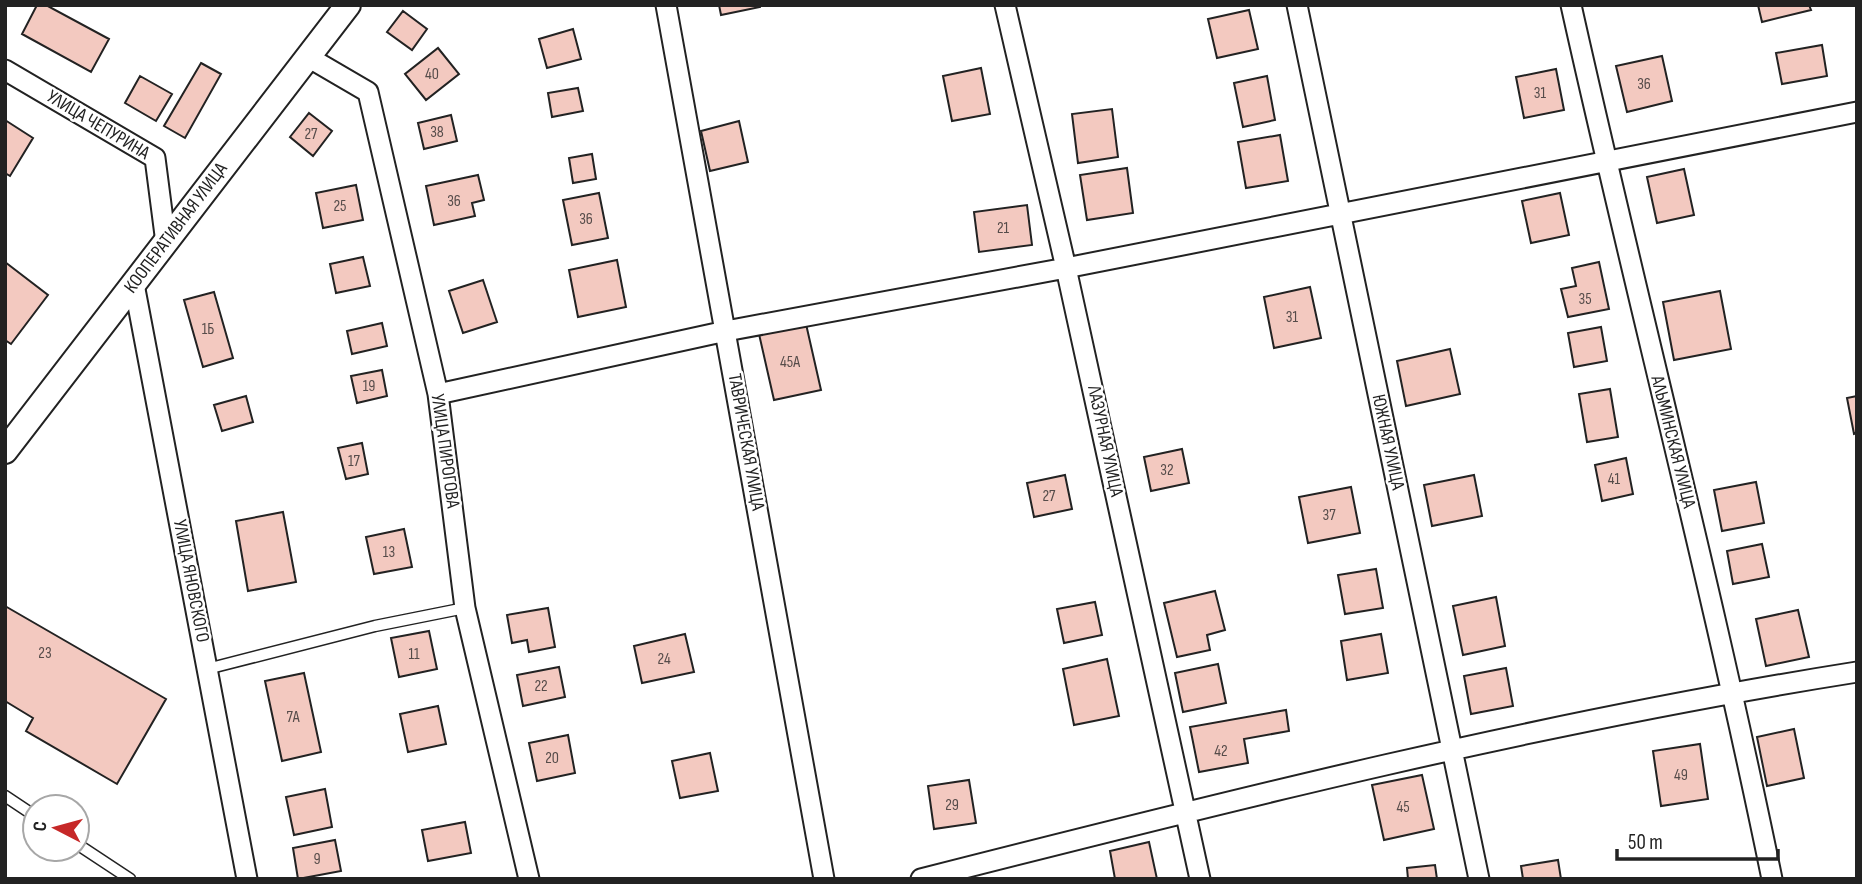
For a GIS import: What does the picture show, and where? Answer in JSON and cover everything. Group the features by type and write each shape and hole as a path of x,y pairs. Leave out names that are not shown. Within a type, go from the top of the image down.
{"street":[{"name":"КООПЕРАТИВНАЯ УЛИЦА","path":"5,451 348,5"},
{"name":"ТАВРИЧЕСКАЯ УЛИЦА","path":"666,5 824,879"},
{"name":"ЛАЗУРНАЯ УЛИЦА","path":"1005,5 1066,268 1200,879"},
{"name":"ЮЖНАЯ УЛИЦА","path":"1297,5 1479,879"},
{"name":"АЛЬМИНСКАЯ УЛИЦА","path":"1572,5 1606,161 1734,692 1772,879"},
{"name":"УЛИЦА ПИРОГОВА","path":"308,57 368,92 438,394 465,608 529,879"},
{"name":"УЛИЦА ЧЕПУРИНА","path":"5,69 155,158 166,243"},
{"path":"438,394 726,331 1066,268 1857,112"},
{"name":"УЛИЦА ЯНОВСКОГО","path":"134,284 247,879"},
{"path":"921,879 1186,811 1454,750 1734,692 1857,672"}],"lane":[{"path":"207,669 375,626 465,608"},
{"path":"5,796 21,807"},
{"path":"91,853 130,879"}],"building":[{"path":"37,5 46,5 109,39 91,72 22,34"},
{"path":"719,5 760,5 760,7 721,15"},
{"path":"1758,5 1809,5 1811,10 1762,22"},
{"path":"1249,10 1258,49 1217,58 1208,19"},
{"path":"403,11 427,29 412,50 387,32"},
{"path":"573,29 581,59 547,68 539,39"},
{"path":"1822,45 1827,76 1782,84 1776,53"},
{"path":"438,48 459,74 426,100 405,74"},
{"path":"1662,56 1672,101 1627,112 1616,66"},
{"path":"201,63 221,74 185,138 164,126"},
{"path":"981,68 990,114 952,121 943,76"},
{"path":"1556,69 1564,110 1524,118 1516,77"},
{"path":"140,76 172,94 156,121 125,103"},
{"path":"1267,76 1275,120 1243,127 1234,83"},
{"path":"578,88 583,111 552,117 548,93"},
{"path":"1112,109 1118,157 1078,163 1072,114"},
{"path":"309,113 332,131 313,156 290,137"},
{"path":"451,115 457,141 424,149 418,123"},
{"path":"5,120 33,138 10,176 5,173"},
{"path":"739,121 748,162 710,171 701,131"},
{"path":"1280,135 1288,181 1246,188 1238,142"},
{"path":"592,154 596,179 573,183 569,158"},
{"path":"1127,168 1133,213 1087,220 1080,175"},
{"path":"1684,169 1694,215 1657,223 1647,177"},
{"path":"478,175 484,200 472,203 475,216 434,225 426,186"},
{"path":"356,185 363,220 323,228 316,193"},
{"path":"599,193 608,238 572,245 563,200"},
{"path":"1560,193 1569,235 1531,243 1522,201"},
{"path":"1027,205 1032,245 979,252 974,212"},
{"path":"363,257 370,286 336,293 330,264"},
{"path":"617,260 626,307 578,317 569,270"},
{"path":"5,262 48,295 11,344 5,340"},
{"path":"1599,262 1609,309 1568,317 1561,289 1576,286 1572,268"},
{"path":"483,280 497,322 463,333 449,291"},
{"path":"1310,287 1321,338 1274,348 1264,297"},
{"path":"1720,291 1731,349 1674,360 1663,302"},
{"path":"214,292 233,358 203,367 184,300"},
{"path":"382,323 387,346 352,354 347,331"},
{"path":"806,324 821,390 774,400 759,334"},
{"path":"1601,327 1607,361 1574,367 1568,333"},
{"path":"1450,349 1460,394 1406,406 1397,361"},
{"path":"382,370 387,396 357,403 351,376"},
{"path":"1610,389 1618,437 1587,442 1579,394"},
{"path":"246,396 253,422 222,431 214,405"},
{"path":"1857,396 1857,433 1854,434 1847,398"},
{"path":"362,443 368,474 346,479 338,448"},
{"path":"1182,449 1189,483 1151,491 1144,457"},
{"path":"1626,458 1633,494 1602,501 1595,465"},
{"path":"1065,475 1072,509 1034,517 1027,483"},
{"path":"1474,475 1482,516 1432,526 1424,485"},
{"path":"1756,482 1764,523 1722,531 1714,490"},
{"path":"1351,487 1360,533 1308,543 1299,497"},
{"path":"283,512 296,582 248,591 236,521"},
{"path":"404,529 412,567 374,574 366,537"},
{"path":"1762,544 1769,577 1733,584 1727,551"},
{"path":"1376,569 1383,608 1345,614 1338,575"},
{"path":"1215,591 1225,630 1207,635 1210,650 1177,657 1164,603"},
{"path":"1496,597 1505,646 1463,655 1453,606"},
{"path":"1095,602 1102,635 1064,643 1057,609"},
{"path":"5,606 166,699 117,784 26,731 33,718 5,701"},
{"path":"548,608 555,647 529,652 527,640 512,643 507,615"},
{"path":"1798,610 1809,657 1766,666 1756,619"},
{"path":"429,631 437,669 399,677 391,638"},
{"path":"685,634 694,672 642,683 634,646"},
{"path":"1381,634 1388,673 1347,680 1341,641"},
{"path":"1107,659 1119,716 1074,725 1063,669"},
{"path":"1218,664 1226,703 1183,712 1175,673"},
{"path":"559,667 565,697 523,706 517,675"},
{"path":"1506,668 1513,706 1471,714 1464,676"},
{"path":"304,673 321,752 282,761 265,681"},
{"path":"438,706 446,744 408,752 400,714"},
{"path":"1286,710 1289,731 1244,739 1248,763 1199,772 1190,727"},
{"path":"1794,729 1804,778 1767,786 1757,737"},
{"path":"568,735 575,773 537,781 529,743"},
{"path":"1700,744 1708,799 1661,806 1653,751"},
{"path":"710,753 718,791 680,798 672,761"},
{"path":"1422,775 1434,829 1384,840 1372,785"},
{"path":"969,780 976,823 934,829 928,786"},
{"path":"325,789 332,827 294,835 286,797"},
{"path":"465,822 471,853 428,861 422,830"},
{"path":"335,840 341,871 298,879 293,848"},
{"path":"1149,842 1157,879 1115,879 1110,851"},
{"path":"1558,860 1561,879 1523,879 1521,866"},
{"path":"1435,865 1437,879 1408,879 1407,868"}]}
